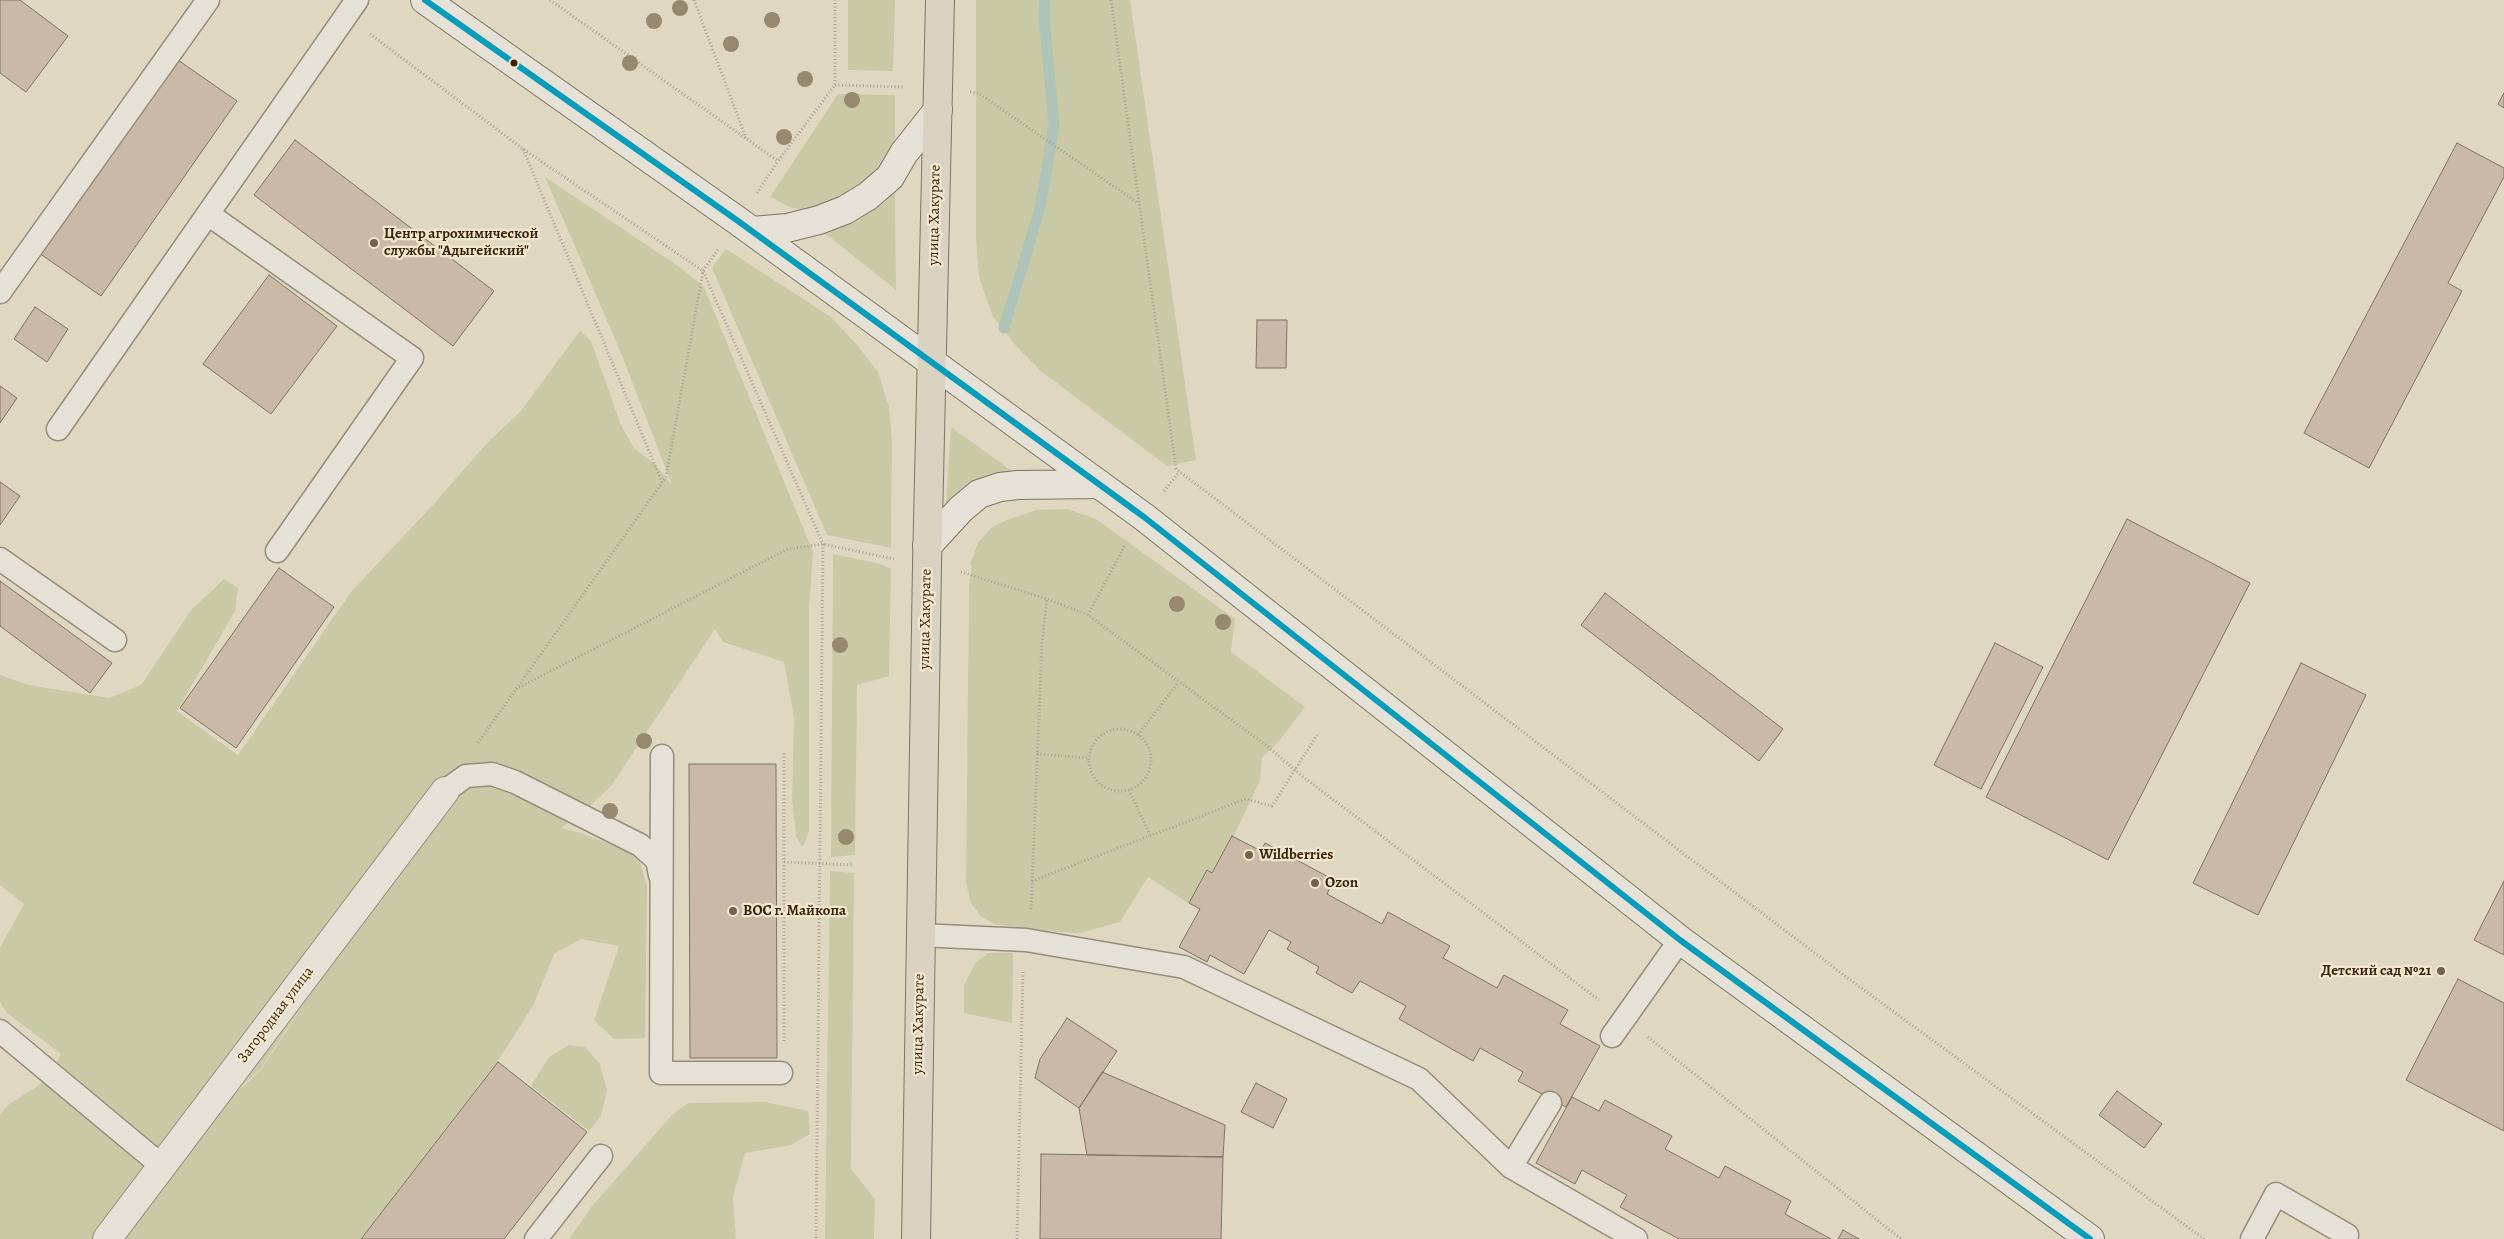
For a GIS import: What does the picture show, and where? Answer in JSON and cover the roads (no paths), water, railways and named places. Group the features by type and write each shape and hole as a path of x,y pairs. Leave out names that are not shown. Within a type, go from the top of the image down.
{"main road":[{"path":"425,0 752,231 1144,517 1680,940 1919,1112 2090,1239"},
{"name":"улица Хакурате","path":"916,1239 927,556 940,0"},
{"path":"752,231 787,228 819,220 845,210 868,196 890,177 904,153 938,110"},
{"path":"927,556 961,509 979,494 1000,487 1018,485 1099,484"},
{"name":"Загородная улица","path":"107,1239 445,791"}],"lane":[{"path":"0,292 208,0"},
{"path":"58,429 351,8"},
{"path":"208,214 412,358 277,551"},
{"path":"0,559 115,640"},
{"path":"662,756 661,1073 781,1073"},
{"path":"445,791 466,776 492,774 515,782 640,846 657,860 661,884"},
{"path":"920,935 1026,940 1184,967 1420,1079 1511,1167 1636,1239"},
{"path":"1618,1027 1680,940"},
{"path":"0,1031 162,1166"},
{"path":"1511,1167 1550,1103"},
{"path":"536,1239 601,1156"},
{"path":"2252,1239 2276,1194 2347,1235"}],"waterway":[{"path":"1004,328 1040,208 1054,125 1044,17 1045,0"}],"place":[{"name":"Центр агрохимической службы \"Адыгейский\"","path":"374,243"},
{"name":"Wildberries","path":"1249,855"},
{"name":"Ozon","path":"1315,883"},
{"name":"ВОС г. Майкопа","path":"733,911"},
{"name":"Детский сад №21","path":"2441,971"}]}
